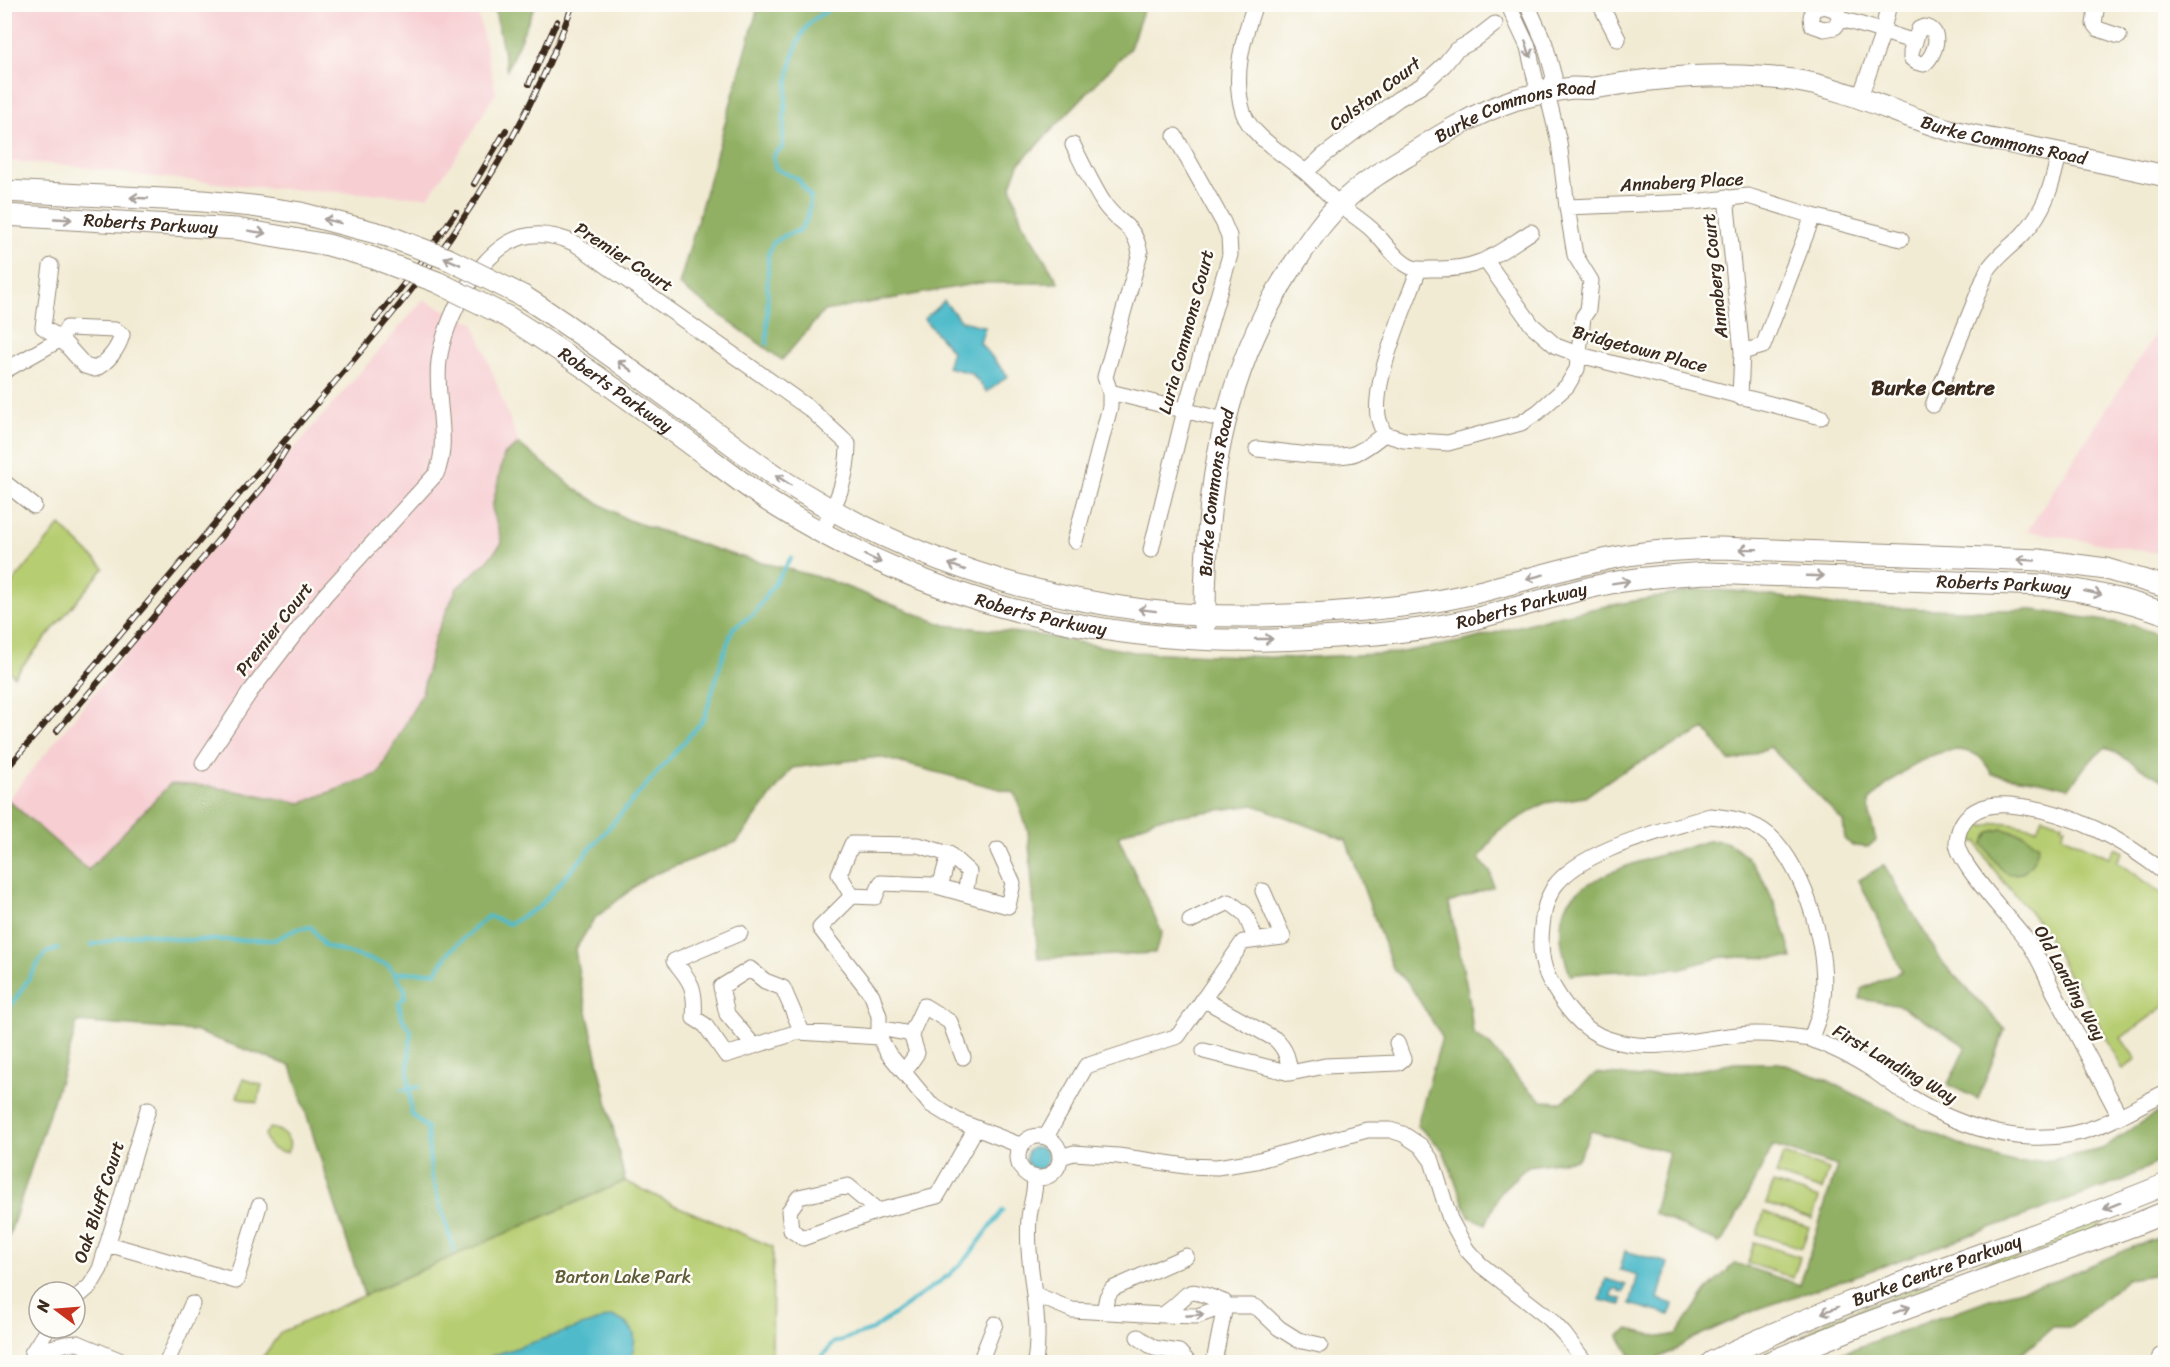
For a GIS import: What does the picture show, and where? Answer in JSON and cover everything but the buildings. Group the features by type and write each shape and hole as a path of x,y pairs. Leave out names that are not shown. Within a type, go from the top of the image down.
{"main road":[{"name":"Burke Commons Road","path":"1205,640 1209,530 1216,465 1224,420 1253,336 1275,292 1311,238 1340,205 1363,185 1448,130 1488,110 1518,99 1547,93 1648,78 1726,76 1794,80 1860,97 1914,119 1952,131 2166,176"},
{"name":"Roberts Parkway","path":"4,191 192,201 300,213 388,236 448,259 523,297 599,347 780,479 833,510 928,556 974,573 1042,592 1153,611 1205,615 1362,610 1420,604 1466,595 1583,564 1631,554 1678,549 1720,548 2039,560 2106,569 2166,587"},
{"name":"Roberts Parkway","path":"4,215 237,229 328,245 373,258 437,282 508,317 565,353 759,494 821,532 900,571 945,589 1027,614 1107,630 1205,640 1276,639 1422,629 1470,620 1609,584 1658,576 1707,573 2041,585 2080,590 2129,601 2166,614"},
{"name":"Burke Centre Parkway","path":"1712,1362 1762,1337 1814,1316 2108,1208 2166,1184"},
{"name":"Burke Centre Parkway","path":"1770,1362 1864,1324 2166,1212"}],"street":[{"path":"1255,4 1244,35 1240,59 1239,89 1243,114 1258,134 1370,228 1398,257 1413,268 1419,269 1467,268 1485,261 1531,231"},
{"path":"1384,434 1404,440 1448,443 1521,423 1539,412 1567,386 1577,369 1583,317 1588,310 1591,281 1575,255 1559,142 1547,93 1536,82 1528,47 1508,4"},
{"path":"1527,4 1545,44 1554,77 1547,93"},
{"path":"1600,4 1618,39"},
{"path":"1860,97 1889,4"},
{"path":"2097,4 2094,24 2098,29 2118,36"},
{"path":"1840,19 1865,24 1915,42"},
{"name":"Colston Court","path":"1306,172 1323,156 1398,99 1421,86 1444,65 1456,50 1473,41 1495,24"},
{"name":"Luria Commons Court","path":"1151,550 1185,410 1230,255 1229,236 1175,135"},
{"path":"1073,145 1105,204 1118,219 1133,230 1138,240 1140,254 1105,378 1110,393 1110,407 1075,541"},
{"path":"1933,405 1987,271 1996,257 2023,234 2040,212 2052,186 2059,153"},
{"name":"Annaberg Place","path":"1567,207 1683,202 1748,196 1813,216 1901,238"},
{"name":"Annaberg Court","path":"1726,197 1742,352 1740,397"},
{"name":"Annaberg Court","path":"1742,352 1763,346 1813,216"},
{"name":"Premier Court","path":"203,764 250,692 325,595 436,474 442,455 438,376 445,333 460,300 486,263 514,241 524,237 542,235 566,239 576,244 810,409 848,444 848,465 833,510 821,532"},
{"name":"Bridgetown Place","path":"1485,261 1532,325 1556,346 1580,355 1821,417"},
{"path":"4,370 61,339 43,327 51,266"},
{"path":"1384,434 1378,416 1378,398 1391,345 1419,269"},
{"path":"1110,393 1224,420"},
{"path":"1257,449 1340,456 1354,454 1384,434"},
{"path":"4,482 34,506"},
{"name":"Old Landing Way","path":"2119,1115 2027,940 1962,861 1957,843 1963,824 1974,810 1998,803 2030,807 2067,818 2107,835 2144,856 2166,874"},
{"name":"First Landing Way","path":"1811,1039 1822,1004 1823,956 1816,923 1791,861 1769,835 1739,819 1710,816 1603,851 1575,866 1554,887 1543,913 1540,943 1545,971 1558,997 1579,1023 1605,1039 1640,1047 1669,1046 1765,1033 1811,1039 1841,1051 1910,1097 1963,1125 2001,1135 2039,1137 2076,1134 2098,1126 2166,1092"},
{"path":"852,896 839,874 852,844 918,845 949,854 969,872 965,893"},
{"path":"999,850 1013,883 1008,906 933,885 881,883 875,897 852,896 820,927 872,995 878,1015 879,1032 904,1072 930,1104 958,1121 1022,1146"},
{"path":"940,887 949,854"},
{"path":"1046,1137 1086,1066 1178,1036 1243,942 1283,937 1263,891"},
{"path":"1190,921 1229,902 1245,914 1256,940"},
{"path":"740,933 674,961 690,979 695,999 694,1018 705,1025 726,1055 802,1032 911,1034"},
{"path":"754,1046 727,1014 721,987 750,969 765,981 783,988 802,1032"},
{"path":"1203,999 1275,1039 1287,1056 1290,1073"},
{"path":"904,1072 917,1053 911,1034 924,1006 950,1022 963,1057"},
{"path":"1204,1052 1290,1073 1325,1066 1398,1063 1404,1059 1398,1043"},
{"name":"Oak Bluff Court","path":"87,1289 100,1269 148,1109"},
{"path":"878,1211 848,1186 799,1197 789,1211 791,1230 803,1238 878,1211 937,1196 976,1128"},
{"path":"1060,1157 1074,1153 1118,1156 1186,1166 1217,1167 1256,1161 1367,1130 1390,1130 1403,1134 1421,1146 1432,1161 1450,1219 1467,1250 1481,1265 1550,1319 1585,1362"},
{"path":"1033,1137 1046,1137 1056,1145 1060,1157 1059,1163 1052,1174 1046,1177 1034,1177 1020,1167 1018,1156 1022,1146 1033,1137"},
{"path":"1034,1177 1029,1222 1037,1330 1035,1362"},
{"path":"108,1244 236,1281 259,1206"},
{"path":"1104,1311 1107,1297 1112,1289 1186,1256"},
{"path":"1163,1315 1186,1293 1194,1291 1224,1302 1214,1362"},
{"path":"1034,1294 1072,1310 1197,1316 1225,1306 1252,1306 1298,1340 1320,1345"},
{"path":"167,1362 192,1304"},
{"path":"980,1362 995,1324"},
{"path":"1138,1337 1154,1348 1179,1352 1188,1362"},
{"path":"33,1358 42,1340"},
{"path":"33,1358 65,1344 78,1344 124,1362"}],"shaded area":[{"path":"4,5 476,5 496,92 466,143 428,197 269,188 147,176 66,165 5,161"},
{"path":"423,300 474,323 519,444 504,455 492,508 502,543 487,561 457,588 435,637 422,693 378,774 301,803 208,786 170,784 88,870 8,800 249,500"},
{"path":"2165,319 2165,557 2157,553 2027,531"}],"green space":[{"path":"759,4 1145,5 1130,48 1019,164 1011,186 1022,222 1059,283 979,283 824,311 782,360 679,285"},
{"path":"494,5 535,5 507,70"},
{"path":"519,444 581,493 628,520 730,554 826,579 945,625 1038,635 1134,652 1293,658 1396,653 1465,641 1552,617 1701,589 1745,592 1840,606 2034,610 2132,625 2165,637 2165,782 2106,747 2087,764 2069,788 1992,774 1978,756 1964,751 1949,751 1919,762 1869,801 1870,817 1876,840 1868,847 1854,846 1845,840 1843,821 1770,747 1729,761 1705,729 1618,774 1585,797 1545,803 1498,831 1479,859 1491,873 1493,887 1449,903 1469,997 1473,1033 1491,1046 1515,1076 1542,1101 1562,1102 1596,1073 1641,1077 1682,1073 1735,1063 1780,1063 1829,1081 1910,1123 1978,1152 2017,1163 2052,1160 2102,1149 2165,1108 2165,1158 2124,1180 1758,1309 1689,1340 1677,1349 1650,1362 1634,1362 1618,1335 1629,1329 1661,1337 1677,1334 1706,1291 1735,1263 1800,1285 1837,1166 1773,1146 1725,1238 1719,1243 1654,1213 1669,1152 1591,1131 1578,1159 1528,1166 1500,1192 1486,1224 1469,1217 1443,1150 1417,1125 1442,1037 1409,984 1393,969 1346,840 1254,805 1155,819 1118,836 1162,933 1155,953 1038,959 1028,831 1015,793 879,757 792,768 737,842 647,877 594,919 575,950 625,1181 364,1295 291,1066 194,1031 77,1022 6,1245 11,1317 5,1322 5,804 8,800 88,870 170,784 208,786 301,803 378,774 422,693 435,637 457,588 487,561 502,543 492,508 504,455"},
{"path":"60,525 104,568 14,676 5,666 5,592"},
{"path":"2042,817 2062,823 2061,826 2065,827 2062,835 2065,837 2109,857 2115,848 2123,852 2117,861 2165,896 2165,1006 2121,1038 2136,1059 2123,1070 2076,980 2071,980 2045,931 2034,936 2031,932 2040,925 1996,872 1981,851 1978,842 1967,841 1969,828 1977,819 1985,827 2004,823 2037,829","holes":["2002,829 2024,835 2005,872 1984,844 1990,832"]},
{"path":"2002,829 2024,835 2038,844 2036,856 2028,868 2017,874 2004,871 1983,844 1990,832"},
{"path":"1708,841 1722,841 1736,848 1759,873 1777,909 1792,958 1722,957 1678,969 1570,975 1562,947 1562,918 1570,900 1580,890 1613,871"},
{"path":"1884,865 1942,962 2005,1029 1978,1099 1948,1085 1966,1046 1901,1006 1860,999 1861,989 1902,971 1859,880"},
{"path":"243,1079 262,1085 257,1103 237,1097"},
{"path":"270,1128 286,1136 289,1144 287,1152 279,1151 269,1145 265,1134"},
{"path":"1783,1154 1829,1169 1822,1190 1776,1175"},
{"name":"Barton Lake Park","path":"625,1181 672,1204 773,1247 772,1362 259,1362 281,1332"},
{"path":"1773,1183 1819,1198 1812,1219 1766,1204"},
{"path":"1764,1212 1809,1227 1802,1248 1757,1234"},
{"path":"2104,1219 2105,1221 2092,1231 1804,1338 1803,1336 1828,1320"},
{"path":"2165,1235 2165,1273 2127,1279 2071,1327 2053,1327 2017,1358 2016,1362 1817,1362 2001,1295 2058,1280"},
{"path":"1754,1242 1800,1257 1793,1278 1748,1263"}],"water":[{"path":"944,301 960,320 985,327 980,343 1008,376 987,392 971,373 947,367 952,351 924,319"},
{"path":"1037,1147 1045,1150 1048,1158 1045,1166 1037,1169 1029,1166 1026,1158 1029,1150"},
{"path":"1625,1251 1668,1263 1658,1299 1673,1304 1670,1315 1630,1304 1638,1275 1620,1270"},
{"path":"1606,1279 1626,1285 1624,1292 1619,1291 1618,1288 1613,1290 1612,1298 1622,1299 1621,1305 1600,1300"},
{"path":"612,1316 627,1324 634,1334 630,1362 474,1362"}],"waterway":[{"path":"767,344 768,255 773,243 800,230 807,219 811,198 798,179 776,169 773,155 782,148 788,81 796,47 803,32 812,21 833,4"},
{"path":"396,973 436,972 450,951 488,916 509,924 539,907 704,719 733,628 754,614 791,558"},
{"path":"91,945 142,933 180,940 274,940 297,929 311,927 325,946 388,965 405,989 405,997 399,1003 402,1018 411,1031 408,1070 411,1114 427,1128 431,1174 454,1251"},
{"path":"4,1017 45,953 58,949"},
{"path":"402,1090 418,1087"},
{"path":"818,1362 833,1343 872,1330 949,1275 967,1258 1003,1210"}],"railway":[{"path":"4,772 360,353 434,260 481,191 502,155 541,81 573,4"},
{"path":"529,84 557,21"},
{"path":"474,184 506,130"},
{"path":"375,320 412,274 456,212"},
{"path":"57,731 263,487 287,448"}],"district":[{"name":"Burke Centre","path":"1933,388"}]}
